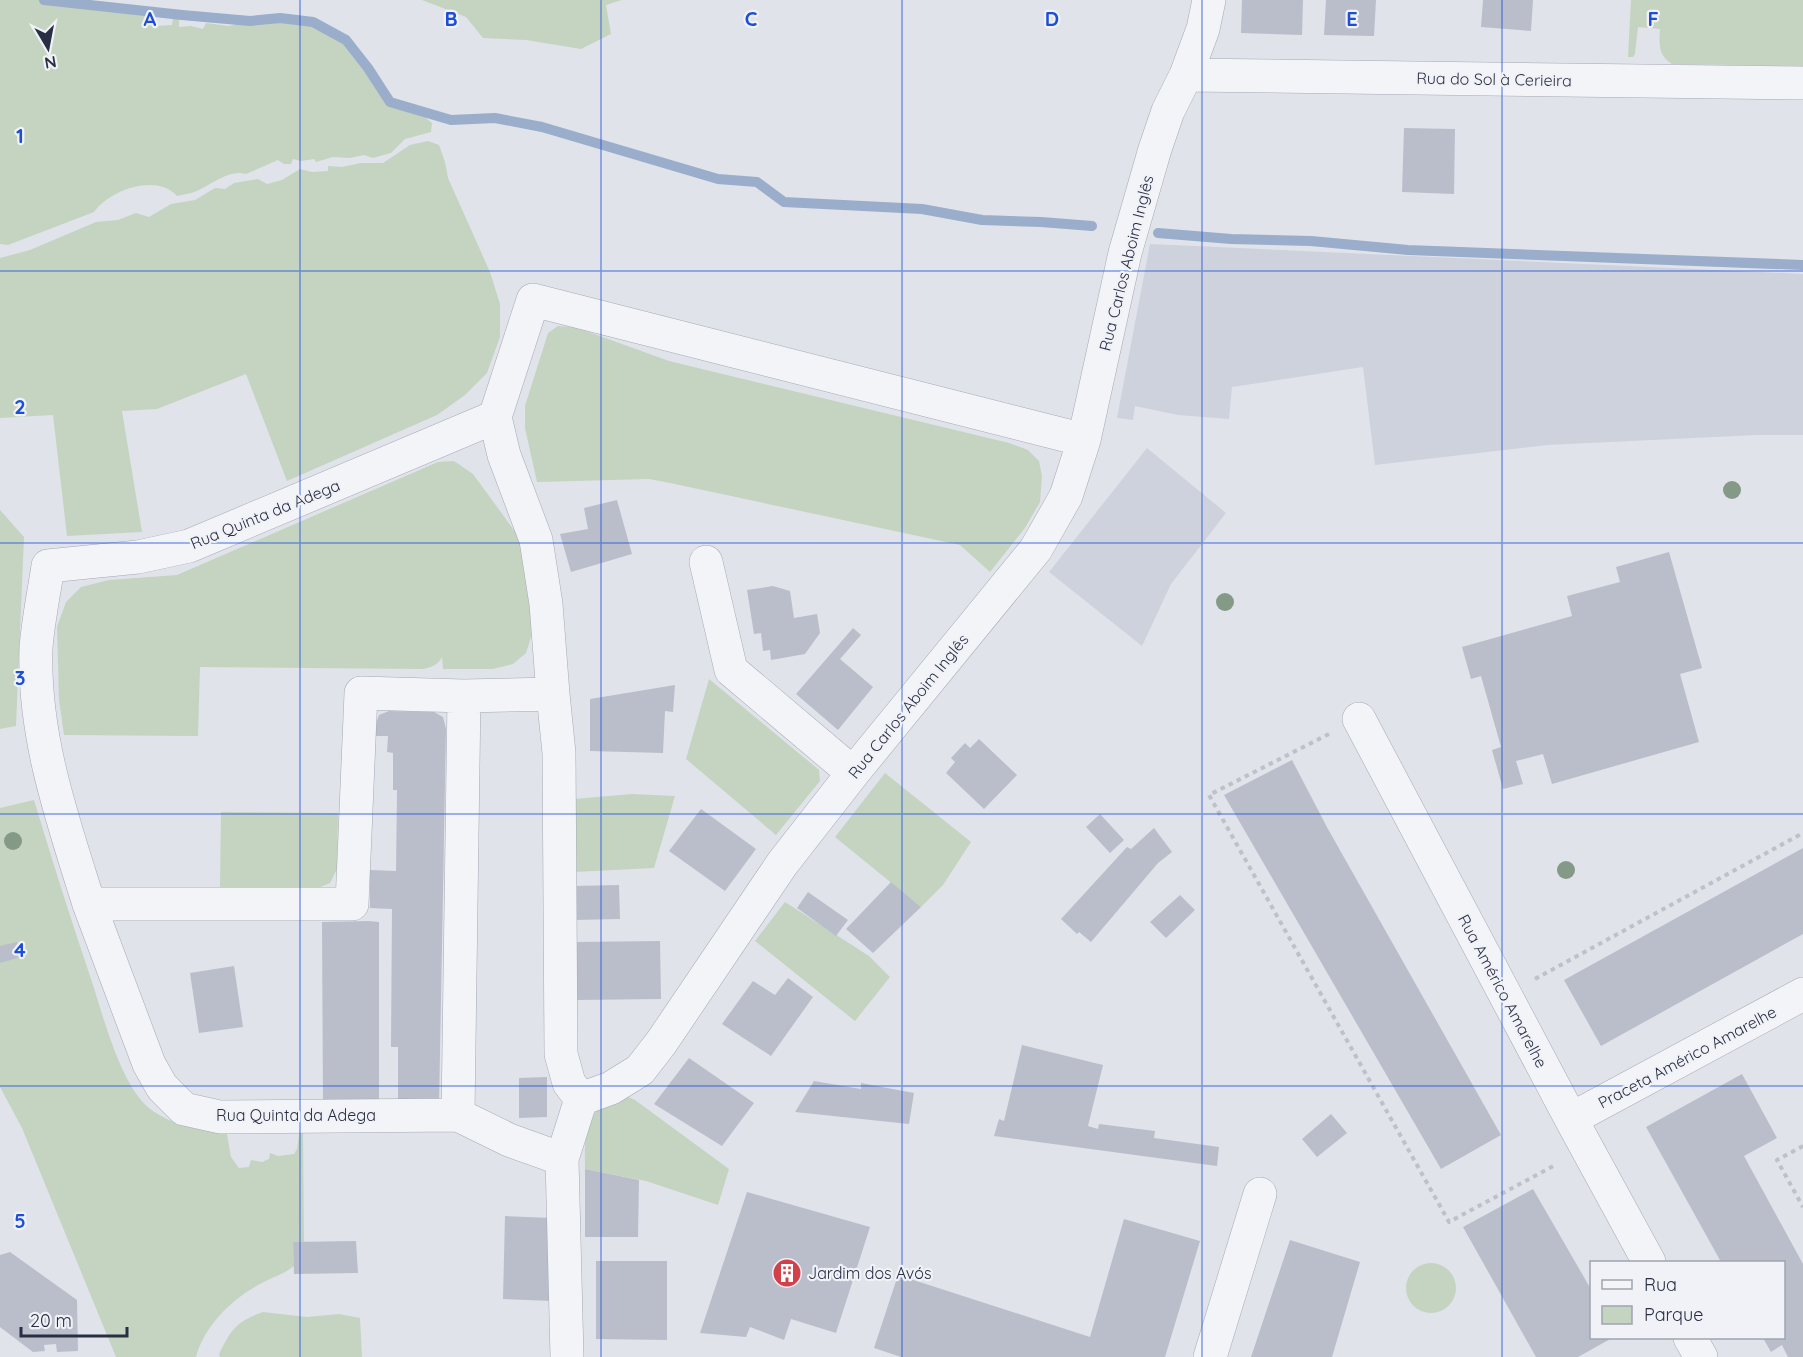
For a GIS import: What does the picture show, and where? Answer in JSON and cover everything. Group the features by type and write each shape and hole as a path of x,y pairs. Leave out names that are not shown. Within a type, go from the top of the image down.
{"street":[{"name":"Rua Carlos Aboim Inglês","path":"580,1099 611,1088 640,1070 674,1025 782,864 853,773 1036,549 1066,496 1084,440 1128,243 1155,148 1203,29 1209,0"},
{"name":"Rua do Sol à Cerieira","path":"1186,75 1803,83"},
{"path":"567,1357 561,1159 580,1099 569,1083 561,1054 559,753 546,604 536,540 504,454 495,417 533,300 1084,440"},
{"name":"Rua Quinta da Adega","path":"458,1115 220,1117 184,1109 162,1087 148,1064 89,904 47,764 39,716 36,648 48,566 138,557 189,546 495,417"},
{"path":"706,562 730,670 853,773"},
{"path":"89,904 352,904 361,693 464,696 553,694"},
{"path":"464,696 458,1115 509,1140 561,1159"},
{"name":"Rua Américo Amarelhe","path":"1359,719 1648,1261"},
{"name":"Praceta Américo Amarelhe","path":"1571,1119 1803,994"},
{"path":"1210,1357 1260,1194"},
{"path":"1691,1339 1701,1357"}],"path":[{"path":"1359,719 1209,795 1449,1221 1587,1148"},
{"path":"1505,996 1803,833"},
{"path":"1803,1146 1777,1160 1803,1207"}],"shaded area":[{"path":"1150,244 1803,274 1803,435 1547,445 1375,465 1363,367 1232,387 1229,419 1178,415 1135,406 1133,420 1117,418"},
{"path":"1147,448 1226,513 1171,584 1142,646 1049,572"}],"green space":[{"path":"0,0 44,0 154,13 150,15 151,20 157,20 157,26 172,25 173,17 179,20 179,27 191,26 203,29 206,23 229,26 280,18 313,22 346,40 390,102 425,114 432,123 431,132 405,139 391,153 373,158 364,155 350,158 333,157 316,162 314,159 301,161 293,159 291,164 284,164 278,160 246,174 225,176 198,191 177,196 168,189 157,186 134,187 111,197 94,212 8,245 0,244"},
{"path":"422,0 622,0 606,5 611,34 581,49 526,40 483,38 466,17"},
{"path":"1631,0 1803,0 1803,66 1672,64 1662,53 1660,29 1638,27 1635,54 1633,57 1628,57"},
{"path":"428,141 439,145 448,178 490,272 500,304 500,337 487,373 465,395 437,415 287,481 246,374 157,409 122,411 142,532 67,536 53,415 0,418 0,258 30,250 96,222 118,220 136,213 149,217 171,204 195,200 215,188 225,189 234,183 258,179 267,184 282,180 300,169 312,172 328,171 328,166 383,163 410,145"},
{"path":"558,326 575,327 669,361 1009,443 1028,450 1039,461 1042,476 1040,502 1025,528 990,572 960,545 670,483 649,479 537,482 525,428 525,406 548,333"},
{"path":"454,461 473,474 519,537 534,610 532,634 526,653 513,664 493,669 443,669 442,657 439,662 423,669 200,667 198,736 64,735 59,700 57,627 66,602 81,587 109,580 177,575 438,462"},
{"path":"0,510 24,537 16,726 0,729"},
{"path":"709,679 819,770 820,781 776,835 686,759"},
{"path":"885,773 971,842 943,885 921,907 835,837"},
{"path":"632,794 675,796 654,868 574,872 574,799"},
{"path":"34,800 107,1029 129,1083 139,1097 149,1108 176,1123 226,1129 231,1157 239,1168 249,1167 251,1160 262,1162 269,1159 270,1153 278,1156 294,1154 300,1129 303,1129 304,1242 293,1242 294,1266 250,1290 230,1305 206,1334 196,1357 116,1357 22,1128 0,1087 0,808"},
{"path":"221,812 338,813 337,869 330,883 316,889 220,888"},
{"path":"785,902 869,956 890,977 855,1021 755,941"},
{"path":"626,1096 635,1100 729,1169 718,1205 646,1181 585,1169 586,1137 590,1121 599,1108"},
{"path":"1426,1263 1436,1263 1449,1270 1456,1283 1456,1293 1449,1306 1436,1313 1426,1313 1417,1309 1410,1302 1406,1293 1406,1283 1410,1274 1417,1267"},
{"path":"263,1312 307,1317 339,1314 360,1318 362,1357 220,1357 219,1354 236,1327"}],"building":[{"path":"1242,0 1303,0 1302,35 1241,33"},
{"path":"1326,0 1376,0 1374,36 1324,35"},
{"path":"1483,0 1533,0 1531,31 1481,27"},
{"path":"1404,128 1455,129 1454,194 1402,192"},
{"path":"617,500 632,554 571,572 560,534 588,529 584,508"},
{"path":"1669,552 1702,668 1680,674 1699,742 1552,784 1543,754 1516,761 1523,784 1503,789 1492,750 1501,747 1481,676 1471,679 1462,647 1572,616 1567,596 1620,582 1616,567"},
{"path":"773,586 790,591 794,618 817,614 820,633 805,654 771,660 770,650 763,651 761,633 754,634 747,590"},
{"path":"853,628 861,635 840,659 873,687 838,730 796,694"},
{"path":"675,685 673,712 665,711 663,753 590,751 590,699"},
{"path":"389,711 434,712 443,717 446,729 439,1107 398,1107 398,1047 391,1047 392,909 370,908 370,870 396,871 397,790 393,790 393,753 387,752 388,736 374,736 379,715"},
{"path":"979,739 1017,775 984,809 946,773 955,762 951,758 965,743 970,748"},
{"path":"1292,760 1328,829 1501,1135 1441,1169 1224,795"},
{"path":"701,809 756,849 725,891 669,851"},
{"path":"1100,814 1124,840 1110,853 1086,827"},
{"path":"1154,828 1172,852 1158,863 1091,942 1079,932 1077,934 1061,919 1127,847 1131,849"},
{"path":"1803,848 1803,934 1601,1046 1564,980"},
{"path":"891,882 921,907 873,953 846,929"},
{"path":"619,885 620,919 574,920 573,886"},
{"path":"808,892 848,920 836,936 797,908"},
{"path":"1180,895 1195,910 1166,938 1150,922"},
{"path":"322,922 379,922 379,1107 323,1107"},
{"path":"660,941 661,999 577,1000 576,942"},
{"path":"17,942 21,957 0,963 0,946"},
{"path":"234,966 243,1027 199,1033 190,973"},
{"path":"788,978 813,997 771,1056 722,1024 753,981 775,995"},
{"path":"1022,1045 1103,1065 1088,1126 1098,1129 1099,1124 1155,1131 1154,1138 1219,1147 1217,1166 994,1136 999,1119 1004,1121"},
{"path":"689,1058 754,1103 722,1146 654,1104"},
{"path":"1742,1074 1777,1138 1744,1156 1803,1264 1803,1357 1788,1357 1782,1345 1771,1352 1764,1339 1785,1339 1785,1261 1720,1261 1646,1127"},
{"path":"547,1077 547,1117 519,1118 519,1078"},
{"path":"814,1081 861,1089 861,1083 914,1093 909,1124 795,1112"},
{"path":"1331,1114 1347,1133 1317,1157 1302,1139"},
{"path":"585,1169 639,1180 638,1237 585,1237"},
{"path":"1533,1189 1590,1288 1590,1339 1610,1339 1578,1357 1536,1357 1463,1227"},
{"name":"Jardim dos Avós","path":"747,1192 870,1227 836,1333 791,1319 784,1340 750,1327 746,1337 700,1333"},
{"path":"505,1216 552,1218 552,1301 503,1299"},
{"path":"1124,1219 1200,1241 1165,1357 901,1357 874,1348 898,1275 1090,1337"},
{"path":"1290,1240 1360,1262 1332,1357 1251,1357"},
{"path":"356,1241 358,1273 294,1274 293,1242"},
{"path":"10,1252 77,1300 78,1351 57,1352 56,1344 44,1345 45,1351 33,1352 0,1327 0,1255"},
{"path":"596,1261 667,1261 667,1340 596,1339"}],"waterway":[{"path":"44,0 250,21 280,18 313,22 346,40 390,102 451,120 495,118 542,127 718,179 757,182 784,202 922,209 982,220 1092,226"},
{"path":"1158,233 1231,239 1311,241 1408,250 1803,265"}],"place":[{"name":"Jardim dos Avós","path":"787,1273"}]}
